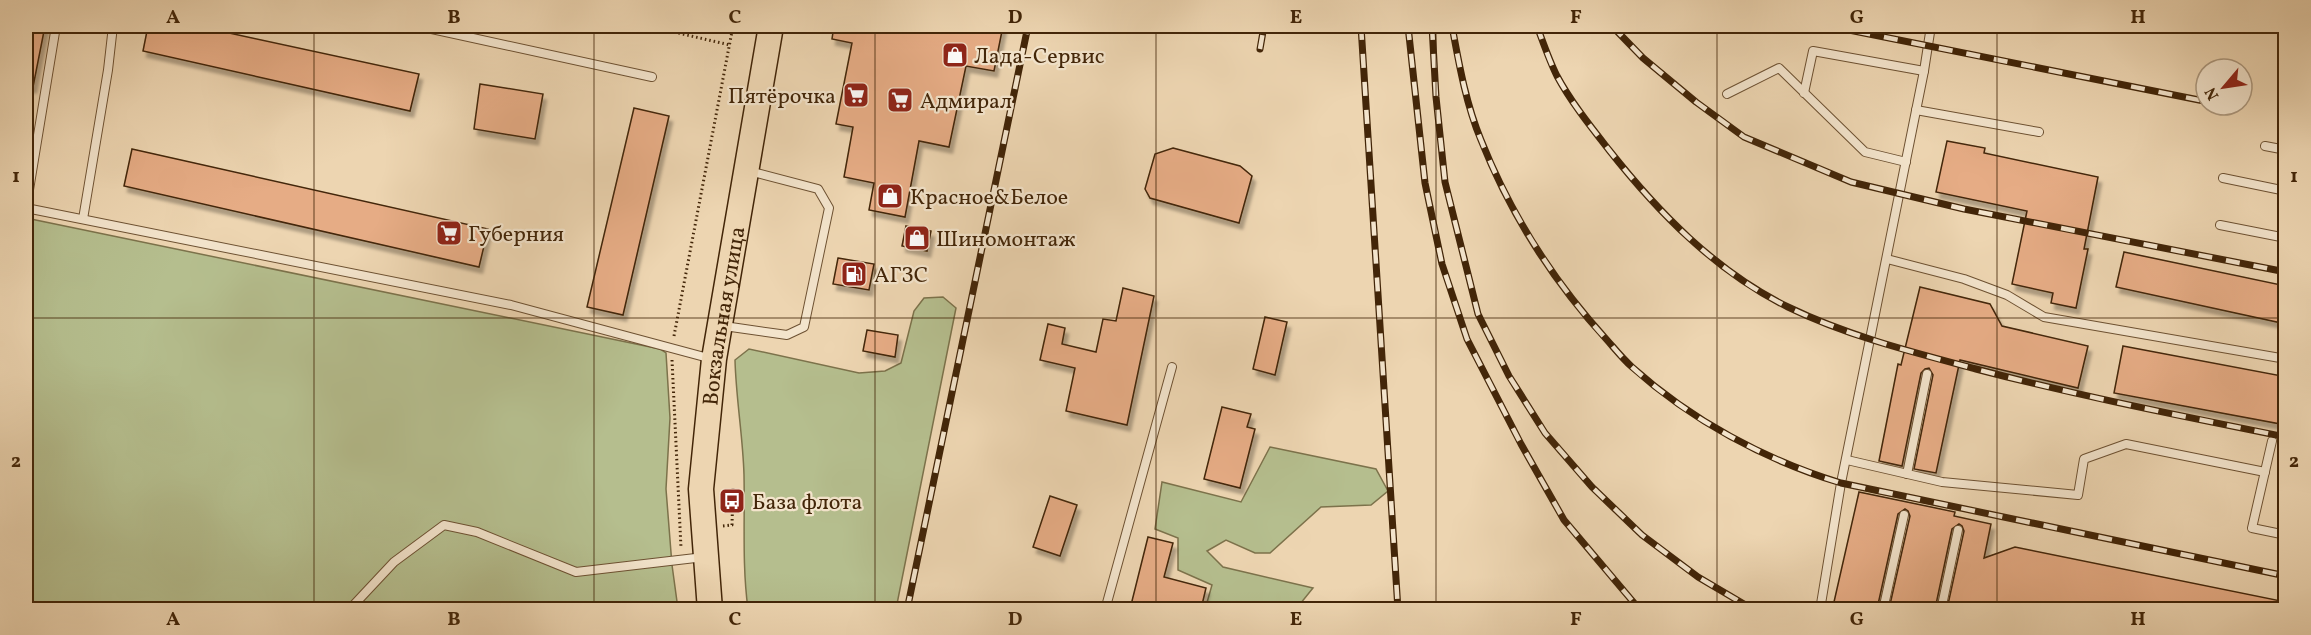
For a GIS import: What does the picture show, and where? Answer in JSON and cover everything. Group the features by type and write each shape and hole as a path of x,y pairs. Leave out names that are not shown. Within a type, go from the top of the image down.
{"main road":[{"name":"Вокзальная улица","path":"710,609 694,558 714,359 771,26"}],"lane":[{"path":"56,26 26,208 511,305 714,359"},
{"path":"83,219 108,70 113,26"},
{"path":"418,26 651,77"},
{"path":"1820,609 1931,26"},
{"path":"1804,93 1813,51 1924,71"},
{"path":"1727,94 1779,68 1865,152 1906,162"},
{"path":"1916,110 2039,132"},
{"path":"2265,146 2286,150"},
{"path":"718,325 787,335 804,327 829,208 818,189 745,170"},
{"path":"2223,178 2286,191"},
{"path":"2220,225 2286,238"},
{"path":"1887,259 1964,279 1996,291 2044,317 2286,359"},
{"path":"1105,609 1172,367"},
{"path":"1907,474 1927,374"},
{"path":"2272,441 2252,528 2286,535"},
{"path":"1847,460 1942,482 2078,495 2084,459 2126,444 2265,472"},
{"path":"1883,609 1904,515"},
{"path":"349,609 394,562 444,525 477,532 576,572 694,558"},
{"path":"1941,609 1958,530"}],"path":[{"path":"694,558 672,349 733,26"},
{"path":"661,29 729,45"}],"green space":[{"path":"26,218 660,349 666,353 670,418 666,489 678,609 26,609"},
{"path":"943,297 956,308 896,609 748,609 744,559 743,461 735,360 749,349 859,373 885,371 901,363 914,311 924,298"},
{"path":"1270,447 1376,469 1388,491 1371,505 1321,507 1270,553 1255,553 1226,540 1207,551 1223,567 1313,588 1296,609 1227,610 1206,606 1212,585 1178,570 1178,538 1155,529 1162,482 1241,502"}],"building":[{"path":"26,26 45,26 33,87 26,86"},
{"path":"148,26 197,26 419,74 410,111 143,51"},
{"path":"834,26 1003,26 994,71 966,66 949,147 919,141 905,217 869,210 874,183 844,177 853,127 836,124 852,43 832,39"},
{"path":"480,84 543,94 535,139 474,129"},
{"path":"634,108 669,116 623,315 587,307"},
{"path":"1947,141 1985,148 1984,153 2098,177 2084,249 2088,249 2076,308 2051,303 2053,293 2012,284 2027,211 1936,192"},
{"path":"1173,148 1240,166 1252,176 1239,223 1150,198 1145,189 1155,154"},
{"path":"132,149 488,229 479,267 124,186"},
{"name":"Шиномонтаж","path":"906,226 931,231 927,251 902,246"},
{"path":"2124,252 2286,286 2286,324 2116,287"},
{"name":"АГЗС","path":"838,258 874,264 869,290 833,284"},
{"path":"1920,287 1990,304 2002,326 2088,346 2078,388 1960,360 1936,473 1914,469 1933,375 1929,368 1925,369 1921,373 1902,466 1879,461 1898,364 1901,365"},
{"path":"1123,288 1154,296 1127,425 1066,411 1075,368 1040,360 1048,324 1065,328 1062,344 1096,352 1103,319 1116,321"},
{"path":"1265,317 1287,322 1275,375 1253,369"},
{"path":"867,330 898,335 895,357 863,351"},
{"path":"2123,346 2282,376 2278,397 2286,397 2286,425 2114,393"},
{"path":"1222,407 1251,414 1247,427 1255,429 1240,488 1204,479"},
{"path":"1859,492 1955,512 1954,516 1991,524 1984,558 2015,547 2286,602 2286,609 1947,609 1964,531 1959,524 1952,529 1935,609 1889,609 1910,516 1905,509 1898,514 1877,609 1834,602"},
{"path":"1050,496 1077,505 1060,556 1033,547"},
{"path":"1148,537 1173,543 1164,577 1206,588 1201,609 1130,609"}],"railway":[{"path":"907,610 1028,26"},
{"path":"1260,49 1264,26"},
{"path":"1361,26 1398,610"},
{"path":"1408,26 1425,183 1442,264 1467,339 1521,444 1564,520 1640,610"},
{"path":"1432,26 1436,97 1445,182 1478,314 1509,376 1545,433 1592,487 1642,535 1698,577 1754,610"},
{"path":"1452,26 1464,84 1476,126 1505,194 1535,246 1569,295 1625,361 1704,421 1785,463 1841,483 2286,576"},
{"path":"1537,26 1551,64 1575,105 1647,196 1712,258 1736,276 1788,307 1834,327 1880,342 2015,379 2286,437"},
{"path":"1612,26 1643,58 1696,102 1744,137 1851,182 1964,209 2286,272"},
{"path":"1829,26 2194,99"}],"place":[{"name":"Лада-Сервис","path":"955,55"},
{"name":"Пятёрочка","path":"856,95"},
{"name":"Адмирал","path":"900,100"},
{"name":"Красное&Белое","path":"890,196"},
{"name":"Губерния","path":"449,233"},
{"name":"Шиномонтаж","path":"917,238"},
{"name":"АГЗС","path":"854,274"},
{"name":"База флота","path":"732,501"}]}
